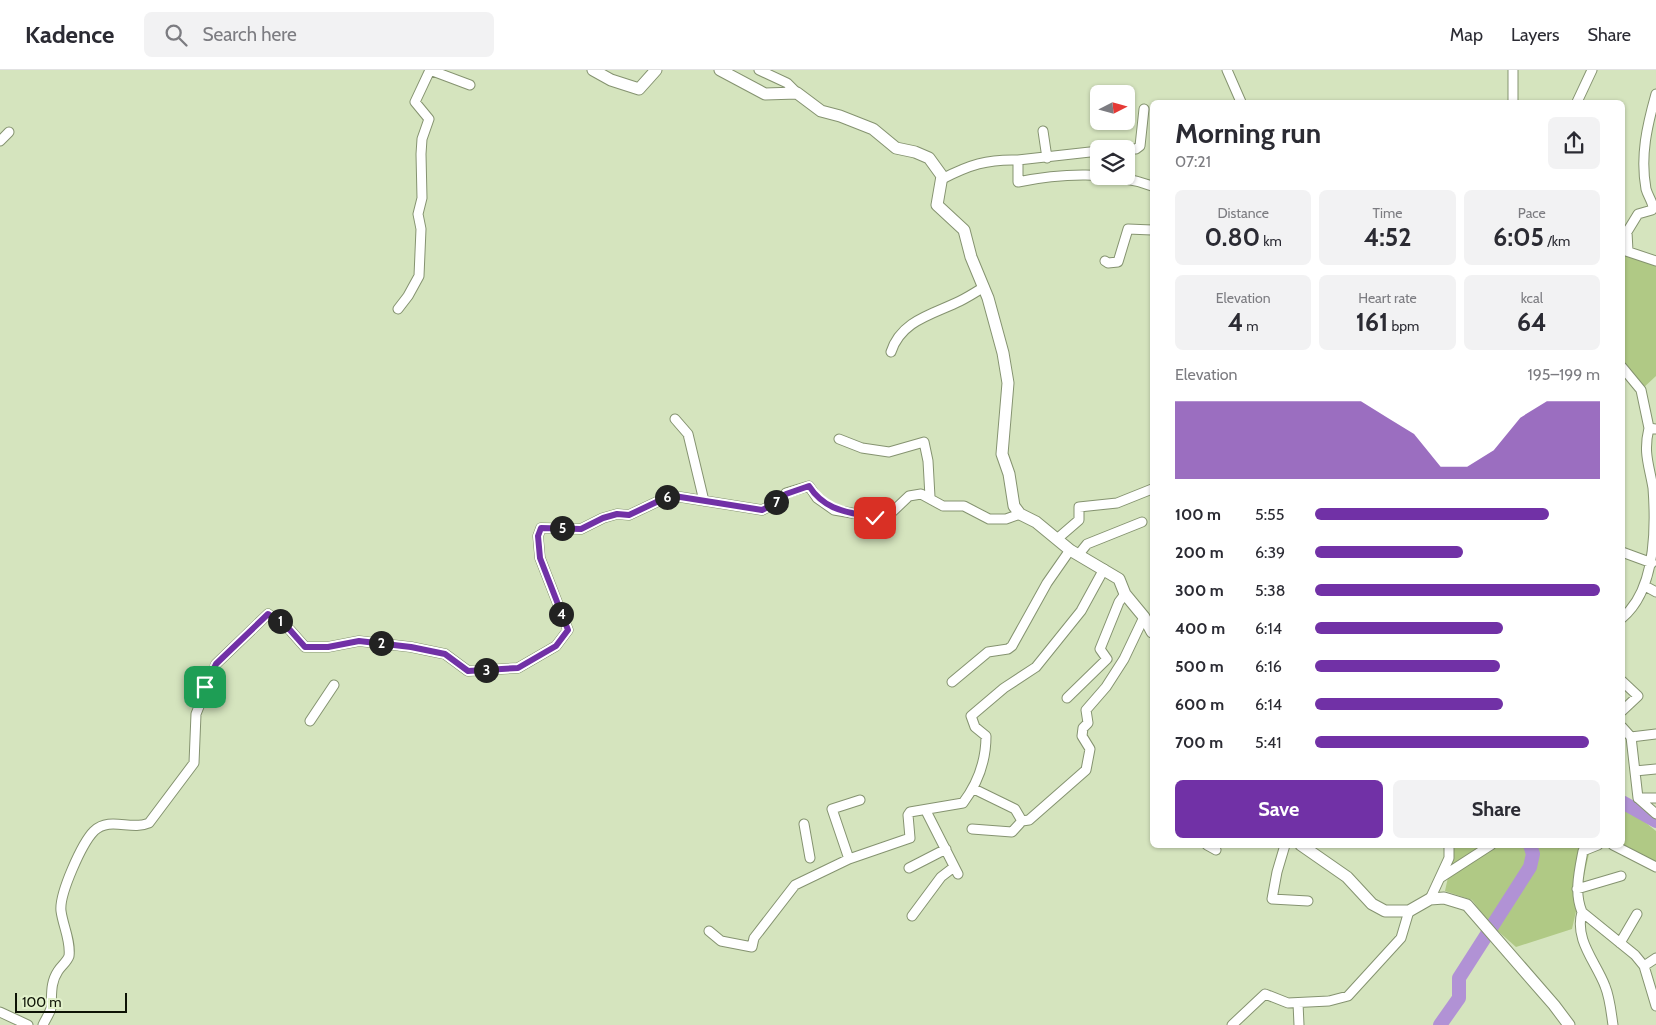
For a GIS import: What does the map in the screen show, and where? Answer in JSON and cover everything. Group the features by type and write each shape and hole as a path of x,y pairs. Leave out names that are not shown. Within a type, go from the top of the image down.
{"street":[{"path":"398,309 419,276 421,228 418,214 422,198 422,139 430,119 415,102 430,70 470,86"},
{"path":"593,70 611,80 639,89 656,70"},
{"path":"720,70 765,94 797,93"},
{"path":"759,70 787,83 821,112 865,125 873,129 896,148 915,152 929,158 942,176 942,179 966,167 993,159 1047,158 1090,152"},
{"path":"1227,70 1240,100"},
{"path":"1513,70 1513,100"},
{"path":"1581,100 1592,70"},
{"path":"1656,94 1644,141 1643,153 1647,192 1653,207 1652,210 1638,214 1629,227 1625,251 1656,261"},
{"path":"1135,149 1140,146 1144,109"},
{"path":"1043,131 1047,158"},
{"path":"0,141 9,132"},
{"path":"1018,160 1018,182 1074,175 1116,178 1150,186"},
{"path":"942,176 937,206 964,230 971,257 984,287 1007,376 1007,406 1002,435 1002,454 1009,474 1014,506 1020,514 1036,522 1075,552 1119,579 1125,594 1144,617 1150,628"},
{"path":"1105,261 1108,263 1118,262 1128,229 1150,230"},
{"path":"891,352 895,340 908,327 924,316 960,301 984,287"},
{"path":"1625,370 1642,390 1652,428 1644,445 1645,458 1653,489 1656,517 1656,545 1645,586 1639,601 1625,615"},
{"path":"675,418 688,434 704,501"},
{"path":"839,439 862,448 889,452 924,442 928,461 930,497"},
{"path":"43,1025 51,1009 50,991 57,971 68,958 69,944 61,909 64,894 81,851 94,831 106,824 142,826 148,823 194,763 196,714 216,664 268,614 290,630 305,647 328,647 359,641 411,647 445,654 468,671 518,668 556,646 568,630 540,558 538,536 541,528 581,529 603,518 617,514 629,515 665,498 674,496 762,510 782,500 786,494 809,486 817,498 834,510 875,518 889,515 909,496 921,494 930,497 943,506 964,506 989,519 1006,519 1020,514"},
{"path":"1057,539 1079,520 1079,507 1117,503 1150,489"},
{"path":"952,682 988,652 1008,650 1012,646 1043,589 1075,552 1087,544 1142,522"},
{"path":"1625,553 1652,563"},
{"path":"709,931 721,941 752,947 754,938 791,889 817,873 849,859 910,838 909,813 963,804 974,789 986,754 986,736 975,727 971,716 1004,688 1036,667 1080,611 1104,569"},
{"path":"1645,586 1656,592"},
{"path":"1067,698 1107,660 1100,649 1118,602 1125,594"},
{"path":"972,829 1012,832 1022,822 1029,820 1086,770 1090,749 1082,736 1082,728 1088,723 1086,710 1106,687 1124,659 1144,617"},
{"path":"1625,684 1638,696 1625,707"},
{"path":"310,721 334,685"},
{"path":"1625,731 1631,738 1639,799 1656,814"},
{"path":"1631,738 1656,734"},
{"path":"1635,772 1656,769"},
{"path":"974,789 1015,809 1022,822"},
{"path":"1639,799 1656,798"},
{"path":"849,859 832,809 860,800"},
{"path":"912,916 941,877 956,870 926,811"},
{"path":"804,824 810,858"},
{"path":"1212,848 1216,850"},
{"path":"1284,848 1272,899 1308,901"},
{"path":"1305,848 1347,877 1372,904 1385,911 1409,911 1430,899 1444,898 1467,905 1515,959 1569,1025"},
{"path":"1430,899 1448,858 1448,848"},
{"path":"1440,878 1485,848"},
{"path":"1590,848 1583,851 1577,888 1582,912 1579,924 1582,938 1606,987 1614,1025"},
{"path":"1619,848 1656,867"},
{"path":"909,868 946,849"},
{"path":"1577,888 1621,876"},
{"path":"1232,1025 1265,994 1288,1003 1329,1002 1348,996 1401,938 1409,911"},
{"path":"1582,912 1635,955 1644,966 1656,1006"},
{"path":"1620,943 1637,914"},
{"path":"1644,966 1656,958"},
{"path":"1298,1003 1299,1025"},
{"path":"0,1012 28,1025"}],"green space":[{"path":"1625,251 1656,261 1656,376 1641,390 1625,368"},
{"path":"1625,806 1656,831 1656,867 1625,847"},
{"path":"1454,848 1590,848 1572,929 1516,947 1490,924 1472,900 1445,891"}],"waterway":[{"path":"1625,804 1656,821"},
{"path":"1440,1025 1459,998 1459,978 1530,867 1533,854 1531,848"}],"route":[{"path":"205,687 216,664 237,641 268,614 276,617 305,647 328,647 359,641 411,647 445,654 468,671 518,668 556,646 564,638 568,630 540,558 538,536 541,528 581,529 603,518 617,514 629,515 665,498 674,496 762,510 782,500 786,494 809,486 817,498 834,510 875,518"}]}
